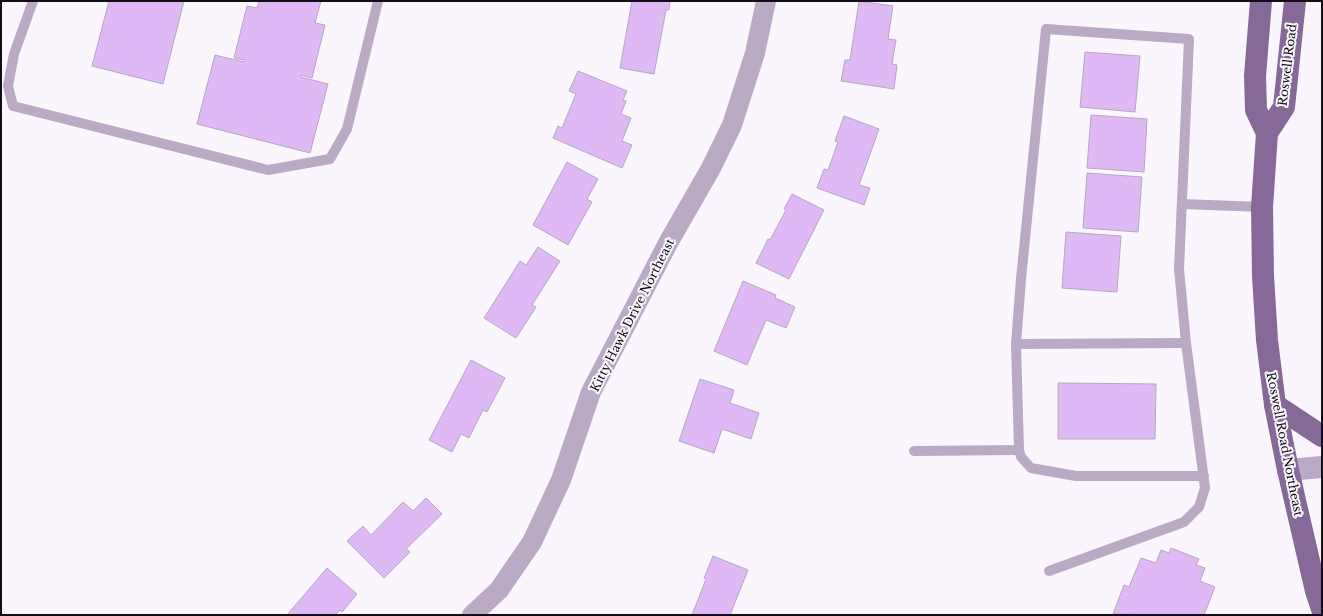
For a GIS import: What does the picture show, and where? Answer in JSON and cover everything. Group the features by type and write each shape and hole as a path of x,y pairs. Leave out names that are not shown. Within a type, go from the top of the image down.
{"main road":[{"path":"1261,1 1255,76 1256,110 1267,133"},
{"name":"Roswell Road","path":"1267,133 1284,107 1288,78 1294,1"},
{"name":"Roswell Road Northeast","path":"1267,133 1262,207 1267,340 1275,405 1288,470 1316,591 1322,609"},
{"path":"1275,405 1322,436"}],"street":[{"name":"Kitty Hawk Drive Northeast","path":"472,615 499,590 532,542 561,480 591,392 668,243 712,168 732,125 755,53 766,1"},
{"path":"1288,470 1322,467"}],"lane":[{"path":"33,1 14,54 8,86 13,106 268,170 330,159 347,129 378,1"},
{"path":"1048,571 1184,522 1199,507 1205,488 1204,476 1186,343 1179,269 1189,39 1046,29 1016,344 1019,450 1021,457 1031,468 1076,476 1204,476"},
{"path":"1182,204 1262,207"},
{"path":"1016,344 1186,343"},
{"path":"914,451 1019,450"}],"building":[{"path":"109,1 184,1 163,84 92,66"},
{"path":"259,1 321,1 315,23 325,25 312,78 301,75 301,77 328,84 310,153 197,124 215,55 244,62 244,60 234,58 247,6 257,8"},
{"path":"632,1 670,1 669,10 666,10 654,74 620,68"},
{"path":"859,1 893,6 888,39 896,40 892,64 897,65 894,89 841,81 845,60 850,60"},
{"path":"1085,52 1140,56 1135,112 1080,107"},
{"path":"578,71 627,91 623,100 626,101 621,114 631,118 622,141 632,145 622,168 553,138 558,126 562,128 576,94 569,91"},
{"path":"1091,115 1147,119 1144,172 1087,168"},
{"path":"844,116 879,129 859,185 870,188 864,205 817,188 824,169 828,170 838,142 835,141"},
{"path":"567,162 598,179 587,199 592,202 568,245 533,225"},
{"path":"1087,173 1142,177 1138,232 1083,228"},
{"path":"792,194 824,210 789,279 756,263 768,239 770,240 786,210 784,209"},
{"path":"1066,232 1121,236 1117,292 1062,288"},
{"path":"538,247 560,261 532,305 536,307 516,338 484,318 520,261 526,265"},
{"path":"743,281 776,295 775,298 795,307 786,328 766,320 747,365 714,351"},
{"path":"471,360 505,378 487,412 483,410 469,438 461,434 452,452 429,440"},
{"path":"700,379 734,390 730,403 759,413 751,439 722,429 714,453 679,441"},
{"path":"1058,383 1156,384 1155,439 1058,439"},
{"path":"426,498 442,514 406,549 410,552 384,578 347,541 363,526 371,535 403,502 413,511"},
{"path":"1171,548 1199,559 1196,565 1205,568 1200,581 1215,587 1204,615 1113,614 1124,585 1129,587 1141,558 1156,563 1161,550 1169,553"},
{"path":"713,556 748,570 730,615 692,615 706,579 704,578"},
{"path":"327,568 357,594 342,612 340,610 335,615 287,615"}]}
